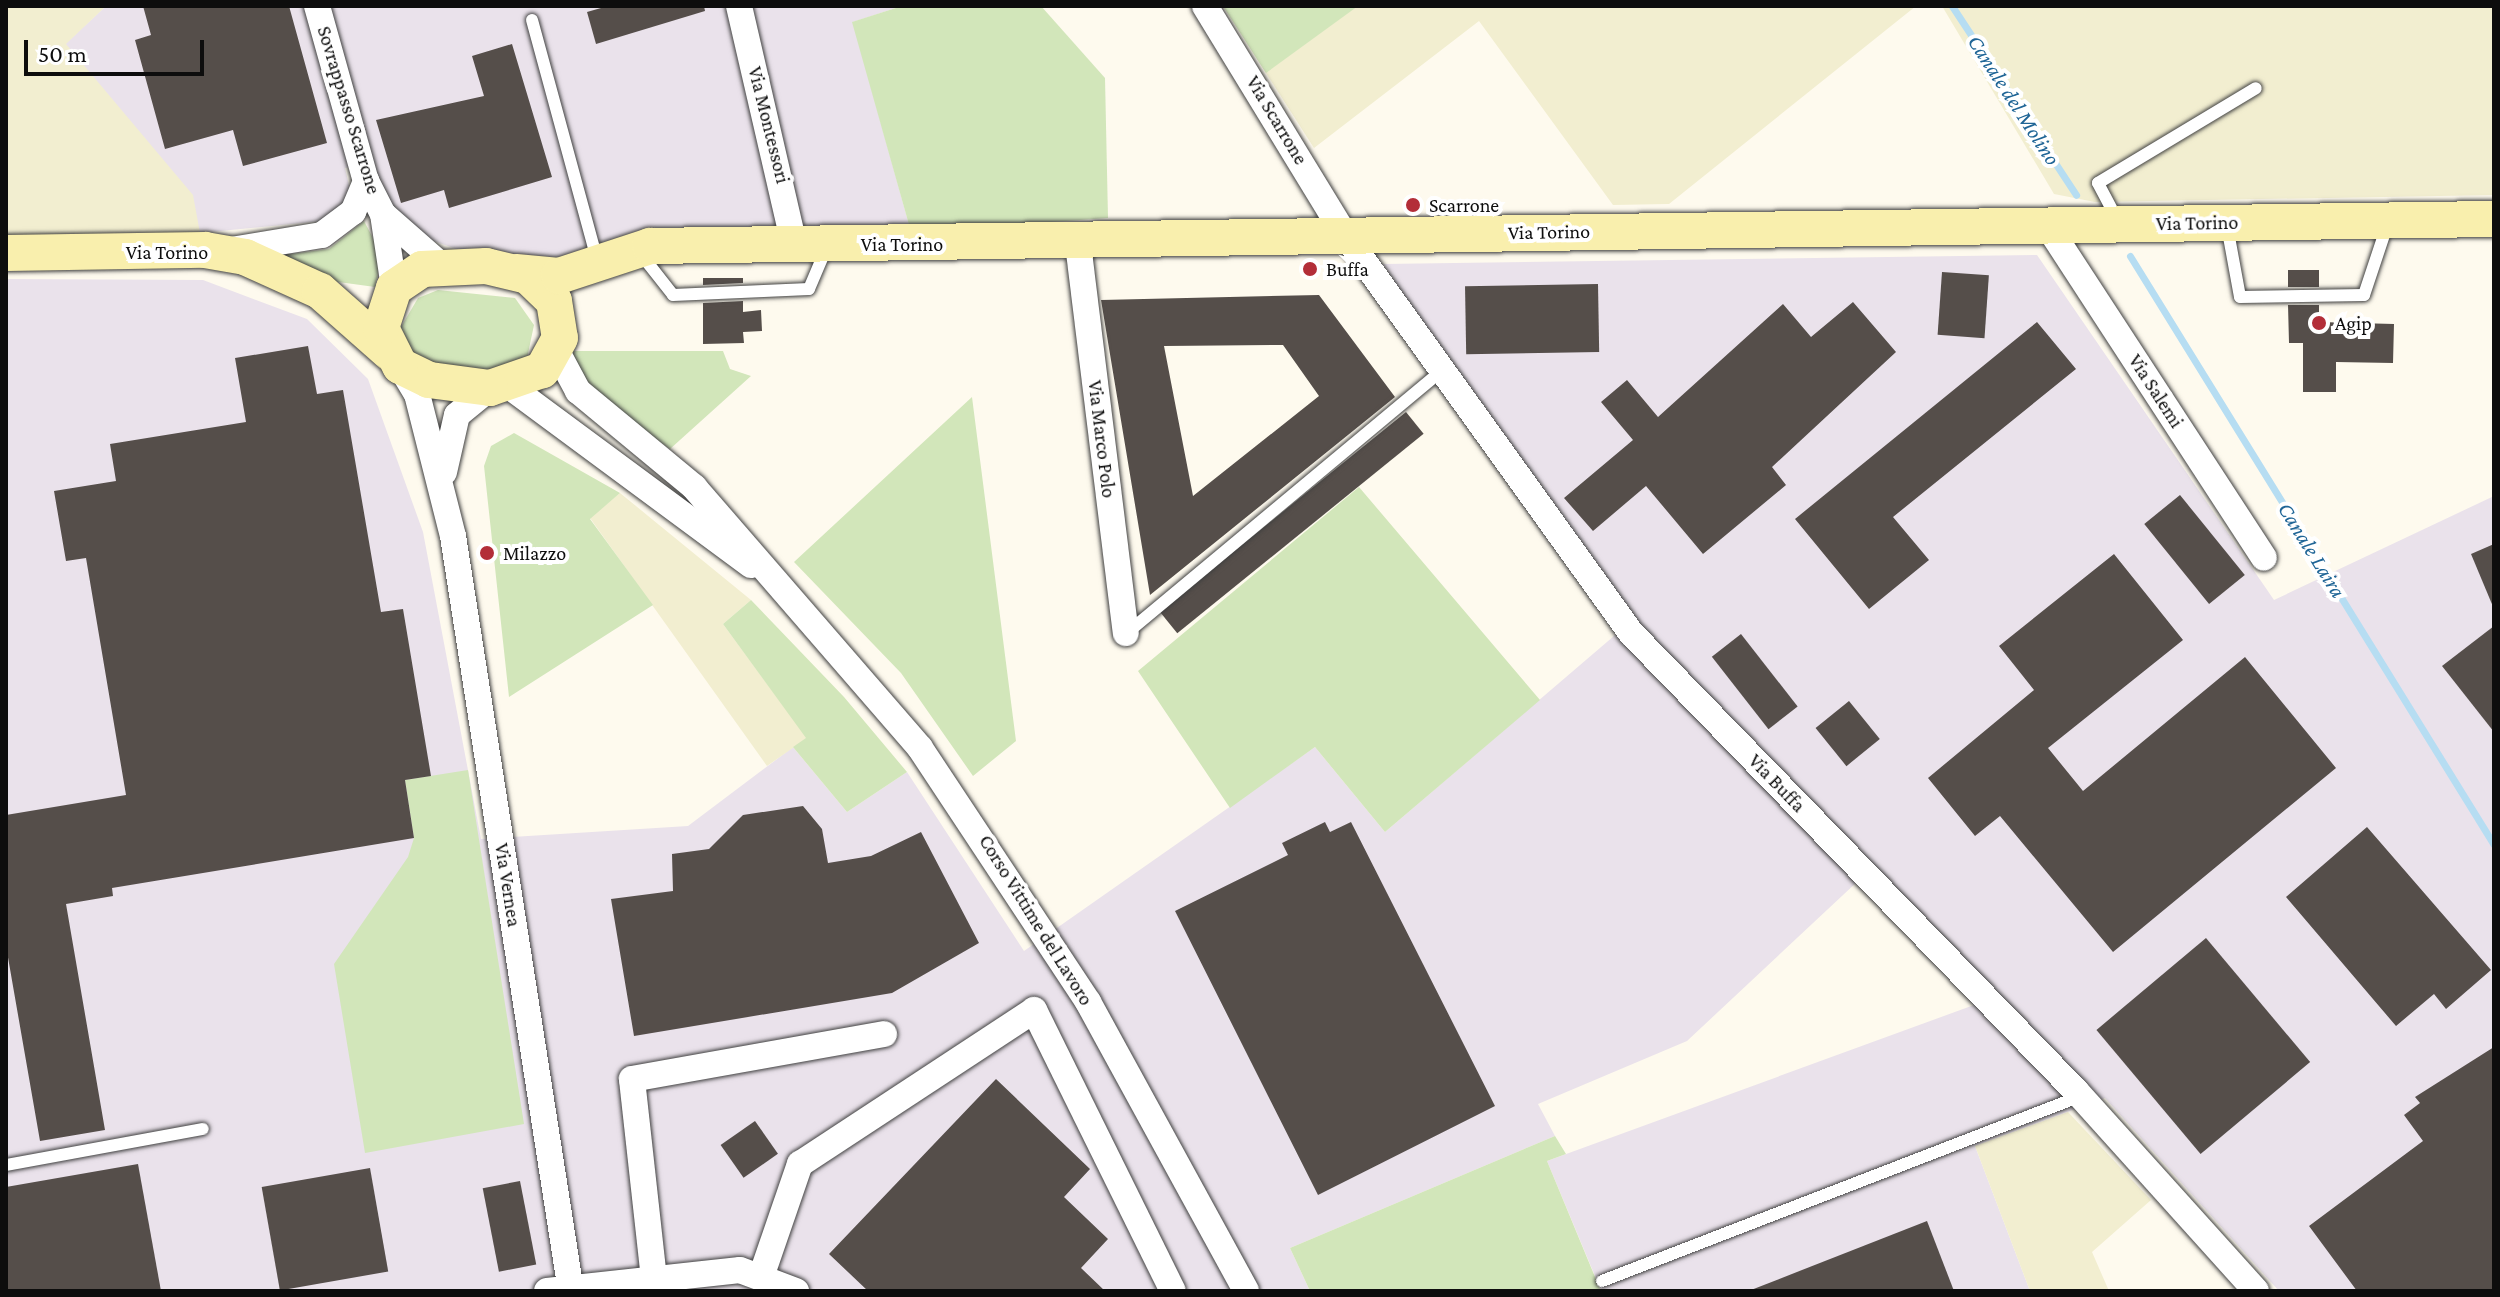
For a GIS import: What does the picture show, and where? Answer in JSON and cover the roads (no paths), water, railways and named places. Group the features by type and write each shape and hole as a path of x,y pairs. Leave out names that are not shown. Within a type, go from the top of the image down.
{"main road":[{"name":"Via Torino","path":"516,272 559,276 612,263 811,244 1078,244 1345,235 2494,219"},
{"name":"Via Torino","path":"6,253 221,252 320,291"},
{"path":"320,291 395,359 429,380 499,387 542,370 559,338 612,263"},
{"path":"320,291 391,292 422,269 443,267 516,272 548,291 559,338"},
{"path":"391,292 381,328 395,359"}],"street":[{"name":"Sovrappasso Scarrone","path":"317,6 366,181 383,214"},
{"name":"Via Montessori","path":"739,6 811,244"},
{"name":"Via Scarrone","path":"1205,6 1345,235"},
{"path":"221,252 322,235 353,212 366,181"},
{"path":"383,214 443,267"},
{"path":"383,214 391,292"},
{"name":"Via Salemi","path":"2047,225 2264,558"},
{"name":"Via Buffa","path":"1345,235 1632,634 2081,1096 2256,1291"},
{"name":"Via Marco Polo","path":"1078,244 1126,633"},
{"path":"559,338 578,391 694,487 777,583"},
{"path":"395,359 417,394 443,479"},
{"path":"443,479 457,415 499,387 777,583"},
{"name":"Via Vernea","path":"443,479 563,1290"},
{"name":"Corso Vittime del Lavoro","path":"777,583 920,748 1008,872 1246,1291"},
{"path":"761,1277 800,1164 1034,1010 1173,1291"},
{"path":"654,1279 632,1079 884,1034"},
{"path":"563,1290 740,1270 796,1291"}],"lane":[{"path":"532,20 612,263 673,295 809,289 811,244"},
{"path":"2119,224 2098,183 2256,88"},
{"path":"2227,222 2240,297 2364,295 2388,220"},
{"path":"1126,633 1442,370"},
{"path":"1602,1281 2081,1096"},
{"path":"6,1165 203,1129"}],"waterway":[{"name":"Canale del Molino","path":"1952,6 2076,195"},
{"name":"Canale Laira","path":"2130,256 2494,845"}],"place":[{"name":"Scarrone","path":"1413,205"},
{"name":"Buffa","path":"1310,269"},
{"name":"Agip","path":"2319,323"},
{"name":"Milazzo","path":"487,553"}]}
